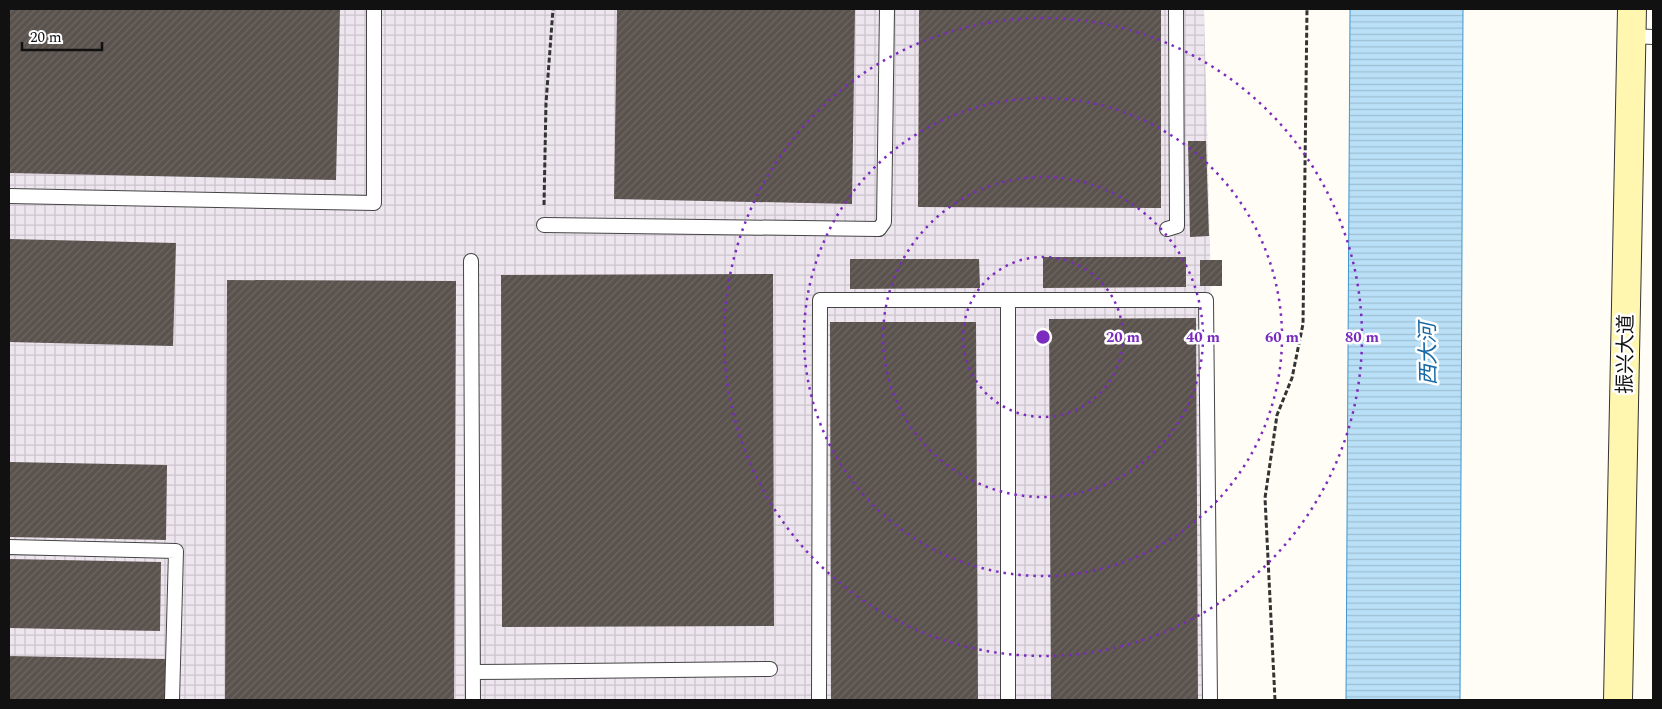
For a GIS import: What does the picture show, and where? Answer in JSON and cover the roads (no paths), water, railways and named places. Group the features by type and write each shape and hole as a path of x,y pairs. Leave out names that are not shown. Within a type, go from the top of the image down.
{"main road":[{"name":"振兴大道","path":"1618,700 1642,36 1632,9"}],"lane":[{"path":"9,196 374,203 374,9"},
{"path":"544,225 879,229 884,222 887,9"},
{"path":"1167,229 1177,226 1176,9"},
{"path":"471,261 473,700"},
{"path":"819,700 820,300 1206,300 1210,700"},
{"path":"1008,300 1008,700"},
{"path":"9,547 176,551 172,700"},
{"path":"473,672 770,669"}],"water":[{"name":"西大河","path":"1350,9 1463,9 1460,700 1346,700"}]}
